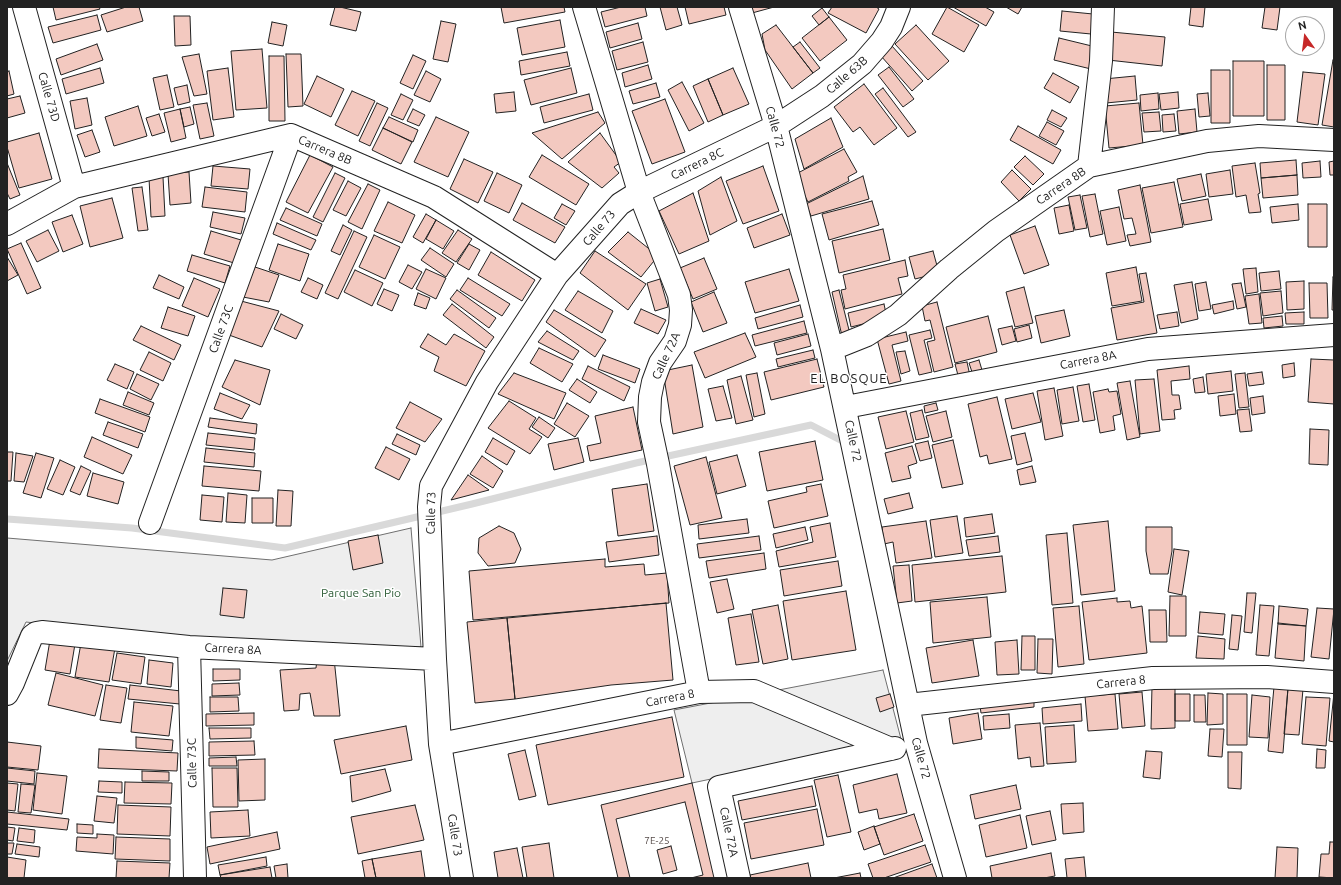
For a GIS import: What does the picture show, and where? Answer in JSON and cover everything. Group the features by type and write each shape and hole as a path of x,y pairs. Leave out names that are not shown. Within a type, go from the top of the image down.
{"street":[{"name":"Calle 73D","path":"24,7 74,187"},
{"name":"Calle 72A","path":"584,7 639,192 679,295 682,310 680,325 675,341 660,363 653,382 650,397 650,422 699,692"},
{"name":"Calle 72","path":"740,7 776,126 832,350 846,407 916,743 955,878"},
{"name":"Calle 63B","path":"776,126 822,96 862,64 885,36 899,7"},
{"path":"1089,166 1101,60 1104,7"},
{"name":"Carrera 8C","path":"620,204 639,192 776,126"},
{"name":"Carrera 8B","path":"7,224 74,187 291,135 434,197 557,275"},
{"name":"Calle 73C","path":"150,523 291,135"},
{"name":"Carrera 8B","path":"832,350 867,336 898,315 949,269 996,231 1089,166 1207,141 1259,136 1334,140"},
{"name":"Calle 73","path":"462,878 440,744 429,513 431,486 488,382 557,275 620,204"},
{"name":"Carrera 8A","path":"846,407 1148,349 1334,336"},
{"name":"Carrera 8A","path":"7,694 32,636 36,633 42,632 189,647 435,659"},
{"name":"Calle 73C","path":"189,647 195,878"},
{"name":"Carrera 8","path":"908,705 1153,678 1267,677 1334,682"},
{"name":"Carrera 8","path":"440,744 699,692 754,691 891,748"},
{"path":"891,748 916,743"},
{"name":"Calle 72A","path":"739,878 719,787 891,748"}],"green space":[{"name":"Parque San Pio","path":"411,528 421,647 188,641 26,622 7,661 7,538 272,560"},
{"path":"883,670 901,739 692,783 674,710"}],"building":[{"path":"53,7 99,7 100,9 56,20"},
{"path":"126,7 139,7 143,21 107,32 101,15"},
{"path":"335,7 361,12 356,31 330,25"},
{"path":"501,7 564,7 565,12 504,23"},
{"path":"621,7 645,7 647,16 605,27 601,12"},
{"path":"660,7 677,7 682,25 666,30"},
{"path":"685,7 724,7 726,15 689,24"},
{"path":"750,7 774,7 752,13"},
{"path":"832,7 876,7 879,9 866,33 828,13"},
{"path":"947,7 979,25 964,52 932,34"},
{"path":"953,7 985,7 994,12 986,26"},
{"path":"1006,7 1022,7 1018,14"},
{"path":"1191,7 1205,7 1203,27 1189,25"},
{"path":"1265,7 1280,7 1277,30 1262,28"},
{"path":"822,8 829,17 819,25 812,16"},
{"path":"1062,11 1093,14 1091,34 1060,31"},
{"path":"97,15 101,30 53,43 48,27"},
{"path":"174,16 190,16 191,45 175,46"},
{"path":"829,17 847,40 820,61 802,38"},
{"path":"560,20 565,47 522,55 517,28"},
{"path":"441,21 456,24 448,62 433,59"},
{"path":"272,22 287,25 283,46 268,43"},
{"path":"638,23 642,39 610,48 606,32"},
{"path":"776,25 813,73 792,89 765,50 762,34"},
{"path":"916,25 949,61 928,80 895,44"},
{"path":"1111,32 1165,37 1162,66 1108,60"},
{"path":"1059,38 1096,47 1091,69 1054,60"},
{"path":"643,42 648,62 617,70 612,51"},
{"path":"800,42 820,68 813,73 793,47"},
{"path":"97,44 103,60 61,75 56,59"},
{"path":"892,46 923,81 912,91 881,56"},
{"path":"262,49 267,108 236,110 231,51"},
{"path":"567,52 570,66 521,75 519,61"},
{"path":"199,54 207,94 194,96 182,57"},
{"path":"286,54 301,54 303,106 288,107"},
{"path":"413,55 426,61 413,89 400,83"},
{"path":"269,56 284,56 285,121 269,121"},
{"path":"1334,60 1334,127 1322,125"},
{"path":"1233,61 1264,61 1264,116 1233,116"},
{"path":"648,65 652,79 625,87 622,73"},
{"path":"1267,65 1285,65 1285,120 1267,120"},
{"path":"889,67 914,99 903,107 878,75"},
{"path":"100,68 104,83 66,94 62,79"},
{"path":"228,68 234,117 213,120 207,71"},
{"path":"571,68 577,93 531,105 524,80"},
{"path":"733,68 749,104 723,115 708,79"},
{"path":"1211,70 1230,70 1230,123 1211,123"},
{"path":"9,71 14,94 7,96 7,72"},
{"path":"426,71 441,79 430,102 414,95"},
{"path":"1303,72 1325,74 1318,125 1297,122"},
{"path":"1053,73 1079,87 1070,103 1044,88"},
{"path":"167,75 174,107 160,110 153,78"},
{"path":"317,76 344,89 331,117 304,104"},
{"path":"1135,76 1137,100 1106,103 1104,79"},
{"path":"708,79 723,115 708,122 693,86"},
{"path":"682,82 704,123 689,131 668,90"},
{"path":"656,83 660,97 633,104 629,91"},
{"path":"864,84 897,128 874,145 860,127 853,132 834,107"},
{"path":"187,85 190,102 178,105 174,88"},
{"path":"883,88 916,132 908,137 875,94"},
{"path":"352,91 375,101 358,136 335,125"},
{"path":"514,92 516,111 496,113 494,94"},
{"path":"1178,92 1179,108 1161,110 1159,94"},
{"path":"1158,93 1159,109 1141,111 1140,95"},
{"path":"1208,93 1210,116 1199,117 1197,94"},
{"path":"401,94 413,100 403,120 391,115"},
{"path":"589,94 593,110 544,123 540,107"},
{"path":"20,96 25,113 7,118 7,99"},
{"path":"87,98 92,125 75,129 70,101"},
{"path":"665,99 685,152 652,164 632,111"},
{"path":"207,103 214,136 200,139 193,105"},
{"path":"377,103 388,108 370,146 359,141"},
{"path":"1139,103 1143,145 1109,148 1105,106"},
{"path":"138,106 147,136 114,146 105,117"},
{"path":"190,107 194,124 184,127 180,109"},
{"path":"180,109 186,138 171,142 164,113"},
{"path":"413,109 425,115 419,126 407,121"},
{"path":"1195,109 1197,132 1179,134 1177,111"},
{"path":"1052,110 1067,118 1061,127 1047,120"},
{"path":"598,112 605,123 562,159 532,133"},
{"path":"1159,112 1161,131 1144,132 1142,113"},
{"path":"159,114 165,132 152,136 146,118"},
{"path":"1174,114 1176,131 1163,132 1162,115"},
{"path":"389,117 418,130 413,142 383,128"},
{"path":"436,117 469,132 448,177 414,162"},
{"path":"831,118 843,147 804,169 795,139"},
{"path":"1047,122 1064,131 1056,145 1039,136"},
{"path":"1018,126 1061,150 1053,164 1010,140"},
{"path":"383,128 412,142 401,164 372,150"},
{"path":"92,130 100,152 85,157 77,135"},
{"path":"39,133 52,179 19,188 7,147 7,142"},
{"path":"600,133 621,162 614,167 619,173 602,188 568,162"},
{"path":"844,149 857,172 848,177 849,181 808,202 794,175"},
{"path":"310,155 333,167 308,213 286,202"},
{"path":"542,155 589,184 576,205 529,177"},
{"path":"1025,156 1044,174 1033,185 1014,167"},
{"path":"464,159 493,172 478,203 450,189"},
{"path":"1296,160 1297,175 1261,178 1260,163"},
{"path":"1320,161 1321,177 1303,178 1302,163"},
{"path":"1334,161 1334,175 1330,175 1329,162"},
{"path":"7,163 20,195 10,199 7,193"},
{"path":"1255,163 1260,193 1258,194 1261,212 1249,213 1246,195 1236,197 1232,166"},
{"path":"213,166 250,169 248,189 211,186"},
{"path":"763,166 779,211 743,224 726,181"},
{"path":"1012,170 1031,189 1019,201 1001,182"},
{"path":"1230,170 1233,194 1209,197 1206,174"},
{"path":"189,172 191,203 170,205 168,174"},
{"path":"335,173 345,178 323,222 313,217"},
{"path":"497,173 522,185 509,213 484,201"},
{"path":"1201,174 1206,196 1182,201 1177,179"},
{"path":"1297,175 1298,195 1263,198 1261,178"},
{"path":"863,176 869,199 811,216 806,204"},
{"path":"163,177 165,216 151,217 149,178"},
{"path":"721,177 737,221 710,235 698,191"},
{"path":"348,181 361,188 346,216 333,210"},
{"path":"1174,182 1183,227 1151,233 1142,188"},
{"path":"368,184 380,190 362,229 348,222"},
{"path":"1140,185 1151,242 1130,246 1127,235 1136,234 1132,218 1124,219 1118,190"},
{"path":"142,187 148,230 138,231 132,188"},
{"path":"205,187 247,192 245,212 202,207"},
{"path":"693,193 709,241 679,254 659,211"},
{"path":"1095,194 1103,234 1090,237 1082,196"},
{"path":"1080,195 1087,228 1075,230 1068,197"},
{"path":"112,198 123,238 90,247 80,206"},
{"path":"1208,199 1212,220 1184,225 1180,204"},
{"path":"872,201 879,225 829,240 822,214"},
{"path":"388,202 415,215 402,243 374,231"},
{"path":"522,203 565,227 555,243 513,220"},
{"path":"562,204 575,211 566,225 554,218"},
{"path":"1298,204 1299,220 1272,223 1270,207"},
{"path":"1308,204 1327,204 1327,247 1308,247"},
{"path":"1069,205 1074,231 1059,234 1054,208"},
{"path":"1119,207 1126,241 1107,245 1100,211"},
{"path":"286,208 322,224 317,236 280,220"},
{"path":"213,212 245,218 241,234 210,227"},
{"path":"426,214 436,220 423,243 413,237"},
{"path":"782,214 790,235 754,248 747,228"},
{"path":"72,215 83,244 63,252 52,222"},
{"path":"436,220 454,231 443,249 426,239"},
{"path":"277,223 316,240 311,250 273,234"},
{"path":"343,225 352,230 340,255 331,251"},
{"path":"1035,226 1049,265 1024,274 1010,235"},
{"path":"883,229 890,260 839,273 832,241"},
{"path":"48,230 59,251 37,262 26,241"},
{"path":"458,230 472,239 456,262 442,253"},
{"path":"211,231 241,240 234,263 204,254"},
{"path":"354,231 367,237 338,299 325,293"},
{"path":"628,232 658,256 641,277 608,252"},
{"path":"374,235 400,247 385,279 359,267"},
{"path":"21,243 41,288 27,294 7,249"},
{"path":"278,244 309,254 300,281 269,270"},
{"path":"469,244 480,250 469,270 457,263"},
{"path":"430,248 454,264 446,277 421,260"},
{"path":"595,251 646,284 628,310 580,273"},
{"path":"933,251 939,273 915,279 909,257"},
{"path":"491,252 535,280 522,301 478,275"},
{"path":"192,255 230,266 225,283 187,271"},
{"path":"7,257 18,275 7,281"},
{"path":"704,258 717,289 693,299 680,268"},
{"path":"905,260 908,276 898,278 902,294 845,309 841,290 846,289 843,275"},
{"path":"408,265 422,272 412,289 399,282"},
{"path":"255,267 279,275 269,302 243,297"},
{"path":"1136,267 1142,301 1112,306 1106,273"},
{"path":"1256,268 1258,292 1246,294 1243,269"},
{"path":"426,269 446,278 436,299 416,289"},
{"path":"789,269 799,301 755,313 745,282"},
{"path":"355,270 383,283 372,306 344,292"},
{"path":"1279,271 1281,289 1261,291 1259,273"},
{"path":"1146,273 1157,333 1117,340 1111,308 1144,302 1139,274"},
{"path":"159,275 184,287 179,299 153,288"},
{"path":"1333,277 1334,310 1332,310"},
{"path":"194,278 220,289 208,317 182,306"},
{"path":"308,278 323,285 317,299 301,292"},
{"path":"468,278 510,304 502,316 460,290"},
{"path":"660,279 668,307 655,311 647,283"},
{"path":"1304,281 1304,309 1287,310 1286,282"},
{"path":"1192,282 1198,319 1181,323 1174,285"},
{"path":"1206,282 1211,309 1199,311 1195,284"},
{"path":"1241,283 1246,307 1237,309 1232,284"},
{"path":"1309,283 1327,283 1328,318 1310,318"},
{"path":"1024,287 1033,323 1015,327 1006,292"},
{"path":"384,289 399,295 392,311 377,304"},
{"path":"457,290 496,318 489,328 450,299"},
{"path":"839,290 850,334 842,336 832,292"},
{"path":"578,291 613,311 602,333 565,310"},
{"path":"1281,291 1283,313 1263,316 1260,293"},
{"path":"714,292 727,323 703,332 691,302"},
{"path":"418,293 430,298 426,309 414,305"},
{"path":"1259,294 1262,323 1249,324 1245,296"},
{"path":"241,301 279,311 262,347 229,335"},
{"path":"1233,301 1234,309 1214,314 1212,305"},
{"path":"937,302 953,367 934,372 927,342 935,340 930,320 925,321 922,306"},
{"path":"452,304 494,337 486,348 443,315"},
{"path":"884,304 887,318 851,327 848,313"},
{"path":"800,305 803,317 758,329 755,318"},
{"path":"168,307 195,316 188,336 161,328"},
{"path":"641,309 666,320 658,334 634,323"},
{"path":"554,310 606,340 595,357 546,322"},
{"path":"1064,310 1070,336 1041,343 1035,316"},
{"path":"1177,312 1179,326 1160,329 1157,315"},
{"path":"1304,312 1304,324 1286,324 1285,313"},
{"path":"281,314 303,325 296,339 274,329"},
{"path":"988,316 997,352 955,363 946,327"},
{"path":"1282,316 1283,326 1264,328 1263,318"},
{"path":"804,321 807,333 755,346 752,335"},
{"path":"1029,325 1032,338 1017,342 1014,329"},
{"path":"141,326 181,345 174,360 133,340"},
{"path":"1012,326 1016,341 1002,345 998,329"},
{"path":"930,330 932,338 924,340 932,372 919,375 909,335"},
{"path":"547,331 579,351 573,360 538,342"},
{"path":"906,332 908,341 892,345 901,381 889,384 877,339"},
{"path":"745,333 756,357 705,378 694,352"},
{"path":"428,334 446,345 454,334 485,351 466,386 434,371 439,357 420,347"},
{"path":"808,334 811,346 777,355 774,343"},
{"path":"539,348 573,364 562,382 530,363"},
{"path":"813,350 815,358 778,367 776,359"},
{"path":"905,351 910,371 901,374 896,352"},
{"path":"149,352 171,363 163,381 140,370"},
{"path":"603,355 640,369 635,383 598,369"},
{"path":"817,359 824,387 771,400 764,372"},
{"path":"1311,359 1334,360 1334,404 1308,402"},
{"path":"235,360 270,370 260,405 222,387"},
{"path":"979,360 982,370 972,372 969,363"},
{"path":"967,362 970,376 959,379 955,364"},
{"path":"1294,363 1295,376 1283,378 1282,365"},
{"path":"115,364 134,372 127,389 107,380"},
{"path":"692,365 703,427 673,434 663,371"},
{"path":"588,366 630,387 624,401 582,379"},
{"path":"1189,366 1190,379 1171,381 1172,395 1179,395 1181,409 1174,410 1175,419 1162,420 1157,370"},
{"path":"1231,371 1233,391 1208,394 1206,374"},
{"path":"1262,372 1264,384 1249,386 1247,374"},
{"path":"514,373 566,393 554,419 498,394"},
{"path":"757,373 765,414 754,417 746,375"},
{"path":"1245,373 1249,407 1239,408 1235,374"},
{"path":"137,374 159,384 151,400 130,389"},
{"path":"741,376 753,420 736,424 727,380"},
{"path":"1203,377 1205,392 1195,393 1193,379"},
{"path":"577,379 597,392 590,403 569,390"},
{"path":"1154,379 1160,431 1140,434 1135,380"},
{"path":"1130,381 1140,437 1127,440 1117,383"},
{"path":"1089,384 1095,420 1083,422 1077,386"},
{"path":"723,386 732,418 716,421 708,389"},
{"path":"1073,387 1079,421 1062,424 1057,390"},
{"path":"1054,388 1063,436 1045,440 1037,391"},
{"path":"1108,389 1109,392 1117,391 1121,414 1113,416 1115,430 1100,433 1093,392"},
{"path":"128,392 154,403 149,415 123,405"},
{"path":"220,393 250,405 242,419 214,409"},
{"path":"1033,393 1041,422 1012,429 1005,399"},
{"path":"1234,394 1236,414 1220,416 1218,396"},
{"path":"1263,396 1265,413 1252,415 1250,398"},
{"path":"997,397 1012,459 989,464 987,455 980,457 968,404"},
{"path":"100,399 150,417 145,432 95,413"},
{"path":"509,401 536,418 529,429 542,437 530,454 488,428"},
{"path":"410,402 442,419 425,442 396,428"},
{"path":"567,403 589,416 575,437 554,424"},
{"path":"936,403 938,410 925,413 924,406"},
{"path":"633,407 642,450 590,461 587,446 601,443 595,416"},
{"path":"1249,409 1252,431 1240,432 1237,410"},
{"path":"922,410 929,437 916,440 910,413"},
{"path":"906,411 914,442 886,449 878,417"},
{"path":"946,411 952,437 933,442 926,416"},
{"path":"539,417 555,428 548,438 532,427"},
{"path":"210,418 257,424 256,434 208,427"},
{"path":"108,422 143,434 138,448 103,435"},
{"path":"1310,429 1329,430 1328,465 1309,464"},
{"path":"208,433 255,438 254,450 206,445"},
{"path":"1025,433 1032,461 1017,465 1011,436"},
{"path":"397,434 420,445 416,455 392,444"},
{"path":"92,437 132,455 123,474 84,457"},
{"path":"493,438 515,451 507,465 485,452"},
{"path":"578,438 584,462 554,470 548,444"},
{"path":"953,440 963,484 942,488 932,445"},
{"path":"815,441 823,480 767,491 759,452"},
{"path":"928,441 932,458 920,461 915,444"},
{"path":"912,446 917,463 908,466 911,478 892,482 885,453"},
{"path":"386,447 410,459 399,480 375,468"},
{"path":"206,448 255,453 254,467 204,462"},
{"path":"7,452 13,452 11,481 7,481"},
{"path":"16,453 33,456 24,482 14,481"},
{"path":"36,453 54,458 41,498 23,493"},
{"path":"737,455 746,486 717,494 709,462"},
{"path":"482,456 503,471 493,488 470,474"},
{"path":"706,457 722,518 690,525 674,466"},
{"path":"60,460 75,467 63,495 47,489"},
{"path":"81,466 91,471 80,495 70,491"},
{"path":"204,466 261,471 259,491 202,486"},
{"path":"1032,466 1036,482 1020,485 1017,470"},
{"path":"93,473 124,482 118,504 87,496"},
{"path":"468,475 489,490 451,500"},
{"path":"647,484 654,531 618,536 612,489"},
{"path":"821,484 828,516 774,528 768,501 807,492 806,487"},
{"path":"278,490 293,491 291,526 276,526"},
{"path":"228,493 247,495 245,523 226,522"},
{"path":"909,493 913,508 888,514 884,499"},
{"path":"202,495 224,497 222,522 200,520"},
{"path":"252,498 273,498 273,523 252,523"},
{"path":"992,514 995,533 966,537 964,518"},
{"path":"957,516 963,553 935,557 930,520"},
{"path":"747,519 749,533 699,539 698,525"},
{"path":"926,521 932,558 896,563 893,542 884,544 882,527"},
{"path":"1108,521 1115,591 1081,595 1073,525"},
{"path":"830,523 836,557 779,567 776,551 813,542 810,527"},
{"path":"499,526 514,533 521,549 515,563 488,566 478,553 479,538"},
{"path":"805,527 808,540 776,548 773,534"},
{"path":"1146,527 1172,527 1172,551 1168,574 1150,574 1146,551"},
{"path":"1067,533 1073,603 1052,605 1046,535"},
{"path":"378,535 383,563 353,570 348,541"},
{"path":"657,536 659,555 609,562 606,542"},
{"path":"759,536 761,550 699,558 697,544"},
{"path":"998,536 1000,552 969,556 966,540"},
{"path":"1174,549 1189,551 1182,595 1168,592"},
{"path":"764,553 766,569 709,578 706,561"},
{"path":"1002,556 1006,592 915,602 912,565"},
{"path":"605,559 605,567 644,564 645,575 667,573 669,603 473,620 469,571"},
{"path":"838,561 842,586 784,596 780,570"},
{"path":"909,565 912,601 897,603 893,566"},
{"path":"727,579 734,609 717,613 710,582"},
{"path":"223,588 247,590 244,618 220,615"},
{"path":"846,591 856,650 792,660 783,601"},
{"path":"1247,593 1256,593 1252,633 1244,632"},
{"path":"1170,596 1186,596 1186,636 1169,636"},
{"path":"987,597 991,637 933,643 930,602"},
{"path":"1117,598 1117,602 1130,601 1131,608 1142,606 1147,653 1089,660 1082,602"},
{"path":"666,603 673,680 611,685 515,699 507,618"},
{"path":"778,605 788,659 763,664 752,610"},
{"path":"1260,605 1274,606 1269,656 1256,655"},
{"path":"1079,606 1084,664 1058,667 1053,608"},
{"path":"1279,606 1308,609 1306,626 1278,624"},
{"path":"1317,608 1334,609 1329,659 1311,657"},
{"path":"1149,610 1166,610 1167,642 1150,642"},
{"path":"1200,612 1225,614 1223,635 1198,633"},
{"path":"751,614 759,662 736,665 728,618"},
{"path":"1232,615 1242,616 1238,650 1229,649"},
{"path":"507,618 515,699 475,703 467,622"},
{"path":"1278,623 1306,626 1304,661 1275,658"},
{"path":"1022,636 1035,636 1035,670 1021,670"},
{"path":"1198,636 1225,639 1224,659 1196,658"},
{"path":"1038,639 1053,639 1052,674 1037,673"},
{"path":"50,640 75,644 70,674 45,670"},
{"path":"973,640 979,676 932,683 926,648"},
{"path":"1017,640 1019,674 997,675 995,642"},
{"path":"81,643 115,648 109,682 75,677"},
{"path":"117,653 145,657 141,684 112,680"},
{"path":"334,658 340,716 314,716 310,693 300,694 299,710 284,711 280,670 316,668 317,659"},
{"path":"149,660 173,663 171,687 147,684"},
{"path":"213,669 240,669 240,680 213,681"},
{"path":"56,673 103,685 95,716 48,705"},
{"path":"239,683 240,695 212,696 212,684"},
{"path":"106,685 127,688 121,723 100,720"},
{"path":"130,685 181,691 180,704 128,699"},
{"path":"1152,686 1175,686 1175,728 1151,729"},
{"path":"1274,687 1288,688 1283,753 1268,751"},
{"path":"1288,688 1303,689 1299,735 1284,734"},
{"path":"1142,692 1145,726 1122,728 1119,694"},
{"path":"1208,693 1223,694 1223,724 1207,725"},
{"path":"1334,693 1334,742 1329,741"},
{"path":"890,694 894,707 880,712 876,698"},
{"path":"1115,694 1118,729 1088,731 1085,696"},
{"path":"1175,694 1190,694 1190,721 1175,721"},
{"path":"1227,694 1247,694 1247,745 1227,745"},
{"path":"1194,695 1205,695 1206,722 1194,722"},
{"path":"1252,695 1270,697 1268,738 1249,737"},
{"path":"210,697 238,697 239,711 210,712"},
{"path":"1306,697 1330,698 1326,746 1302,744"},
{"path":"1034,701 1034,707 981,713 980,706"},
{"path":"134,702 173,706 169,736 131,732"},
{"path":"1081,704 1082,721 1043,724 1042,708"},
{"path":"254,713 254,725 206,726 206,714"},
{"path":"978,713 982,739 953,744 949,718"},
{"path":"1009,714 1010,728 984,730 983,716"},
{"path":"672,717 684,777 548,805 536,745"},
{"path":"1040,723 1044,766 1031,767 1030,757 1018,759 1015,725"},
{"path":"1074,725 1076,762 1047,764 1045,727"},
{"path":"406,726 412,760 341,774 334,740"},
{"path":"209,728 251,728 251,738 210,739"},
{"path":"1210,729 1224,729 1222,757 1208,756"},
{"path":"136,737 173,740 172,751 136,748"},
{"path":"254,741 255,755 209,756 209,742"},
{"path":"7,742 41,746 38,770 7,767"},
{"path":"99,749 178,753 177,771 98,768"},
{"path":"1317,749 1326,750 1325,768 1316,768"},
{"path":"525,750 536,796 519,800 508,754"},
{"path":"1146,751 1162,752 1160,779 1143,777"},
{"path":"1228,752 1242,752 1241,789 1228,788"},
{"path":"236,757 237,766 209,766 209,758"},
{"path":"265,759 265,800 239,801 238,760"},
{"path":"7,768 35,771 34,784 7,781"},
{"path":"212,768 237,768 238,807 213,807"},
{"path":"385,769 391,791 352,802 350,776"},
{"path":"142,771 169,772 169,781 142,781"},
{"path":"37,773 67,776 62,814 33,810"},
{"path":"897,774 907,813 879,819 877,809 859,813 853,785"},
{"path":"838,775 851,832 827,837 814,780"},
{"path":"99,781 122,782 122,793 98,792"},
{"path":"125,782 172,783 171,804 124,803"},
{"path":"7,783 18,784 15,811 7,810"},
{"path":"692,783 714,878 618,878 601,805"},
{"path":"21,784 35,785 31,813 18,812"},
{"path":"1016,785 1021,809 975,819 970,795"},
{"path":"812,786 816,806 742,820 738,801"},
{"path":"97,796 117,798 114,823 94,821"},
{"path":"685,802 703,875 691,878 630,878 616,819","holes":["671,846 677,870 663,874 657,850"]},
{"path":"1083,803 1084,832 1063,834 1061,804"},
{"path":"118,805 171,807 170,836 117,834"},
{"path":"415,805 424,840 358,854 351,817"},
{"path":"817,809 824,845 751,859 744,823"},
{"path":"248,810 250,836 211,838 210,812"},
{"path":"1050,811 1056,840 1032,845 1026,816"},
{"path":"7,812 69,819 67,830 7,824"},
{"path":"914,814 923,841 884,855 874,827"},
{"path":"1020,815 1027,848 986,857 979,825"},
{"path":"77,824 93,825 93,834 77,833"},
{"path":"874,826 880,844 864,850 858,832"},
{"path":"7,827 15,828 13,841 7,840"},
{"path":"19,828 35,830 34,843 17,841"},
{"path":"277,832 280,849 210,864 207,847"},
{"path":"97,834 114,835 113,854 76,851 77,837 97,838"},
{"path":"116,837 170,839 170,861 115,859"},
{"path":"1330,842 1334,842 1334,878 1319,877 1321,854 1329,854"},
{"path":"7,843 14,843 12,854 7,854"},
{"path":"549,843 554,878 527,878 522,847"},
{"path":"17,844 40,847 39,857 15,854"},
{"path":"925,845 931,862 884,878 873,878 868,864"},
{"path":"1277,847 1298,848 1297,878 1275,878"},
{"path":"517,848 523,878 498,878 494,852"},
{"path":"421,851 425,878 376,878 372,859"},
{"path":"1051,853 1055,876 1044,878 992,878 990,866"},
{"path":"7,857 26,860 24,878 7,878"},
{"path":"266,857 267,866 220,875 218,865"},
{"path":"1084,857 1086,878 1067,878 1065,859"},
{"path":"372,859 376,878 365,878 362,861"},
{"path":"117,861 170,863 169,878 116,878"},
{"path":"808,863 811,878 751,878 750,875"},
{"path":"287,864 288,878 276,878 274,866"},
{"path":"932,864 937,878 893,878"},
{"path":"270,867 272,878 221,878 220,875"},
{"path":"860,873 861,878 834,878"}],"waterway":[{"path":"7,519 132,528 285,548 472,504 636,463 811,425 848,444"}],"district":[{"name":"EL BOSQUE","path":"849,379"}]}
